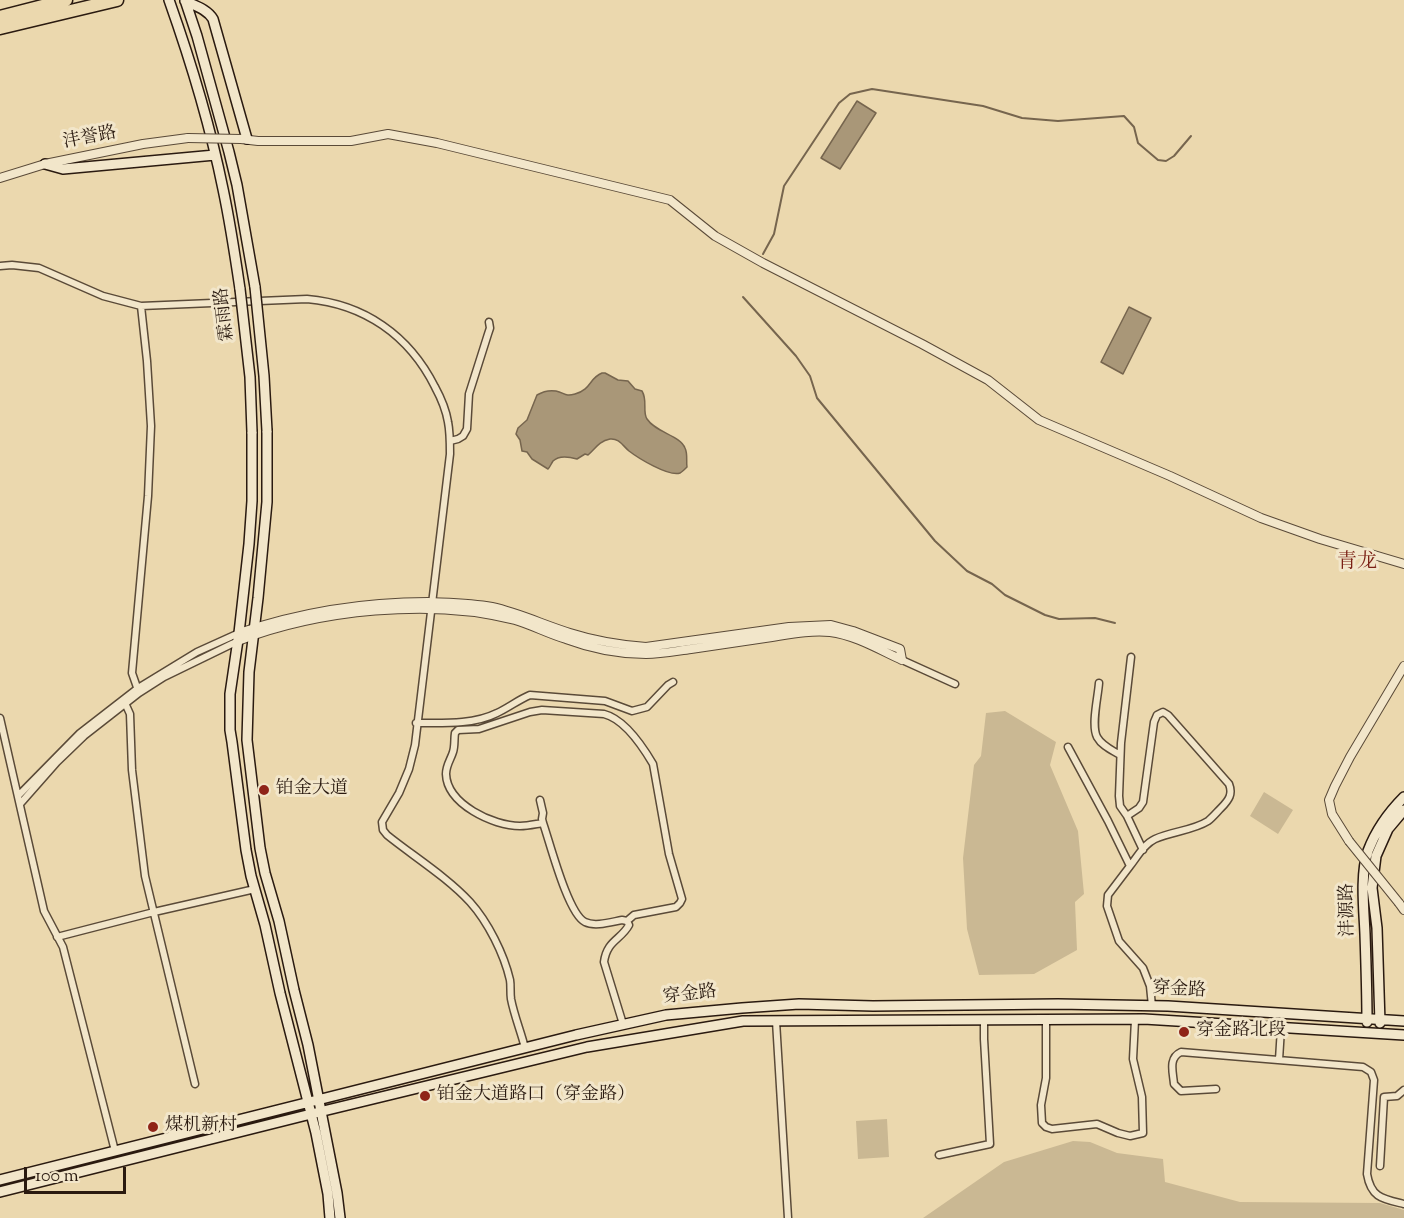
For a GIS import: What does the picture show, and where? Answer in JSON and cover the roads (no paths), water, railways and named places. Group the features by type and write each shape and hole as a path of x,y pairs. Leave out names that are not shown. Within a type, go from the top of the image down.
{"highway":[{"path":"0,17 66,0"},
{"path":"0,28 117,0"}],"main road":[{"name":"霖雨路","path":"169,0 184,40 215,155 232,237 250,377 252,501 239,637"},
{"name":"霖雨路","path":"185,1 229,152 255,286 264,376 267,502 254,631"},
{"path":"185,1 209,14 213,20 244,139"},
{"path":"45,164 63,169 215,155"},
{"path":"254,631 249,672 247,740 255,810 266,873 308,1045 340,1218"},
{"path":"239,637 230,694 230,730 246,850 316,1133 328,1194 330,1218"},
{"name":"沣源路","path":"1367,1034 1363,887 1367,853 1381,824 1391,809 1404,797"},
{"name":"沣源路","path":"1381,1034 1373,877 1376,856 1381,844 1388,829 1404,810"},
{"name":"穿金路","path":"0,1180 525,1048 666,1015 799,1004 873,1006 1058,1004 1152,1006 1404,1021"},
{"name":"穿金路","path":"0,1192 587,1047 743,1021 1135,1020 1404,1035"}],"street":[{"name":"沣誉路","path":"0,178 45,164 143,144 188,138 351,141 388,134 437,143 669,200 715,236 988,380 1039,420 1261,518 1320,539 1404,564"},
{"path":"0,266 39,268 103,296 141,306 307,299 323,301 360,312 378,322 419,359 439,395 448,421 450,454 415,745 409,770 382,822 383,830 452,885 470,902 483,919 505,964 511,998 525,1048"},
{"path":"139,690 132,673 148,496 151,426 141,306"},
{"path":"450,441 463,436 467,429 469,394 490,328 489,322"},
{"path":"19,795 80,733 197,652 254,631 375,610 431,606 488,614 518,621 591,647 622,653 646,654 789,634 831,632 851,637 955,684"},
{"path":"1131,657 1120,755 1119,796 1120,806 1143,850"},
{"path":"1404,666 1350,757 1329,800 1332,814 1349,841 1404,910"},
{"path":"416,723 476,721 496,714 530,695 605,701 632,711 646,707 673,682"},
{"path":"1099,683 1094,728 1098,738 1105,746 1120,755"},
{"path":"20,804 57,762 84,736 139,690"},
{"path":"125,703 130,714 132,770 145,876 195,1084"},
{"path":"543,823 519,826 504,824 472,811 450,791 446,773 454,750 455,733 458,730 479,729 542,710 612,716 619,721 653,764 669,854 682,899 676,907 633,915 627,921"},
{"path":"1127,816 1139,808 1143,802 1154,722 1157,715 1163,712 1176,723 1229,784 1232,791 1226,803 1209,820 1154,839 1108,896 1107,906 1119,941 1143,968 1150,986 1152,1006"},
{"path":"0,718 44,911 63,947 115,1151"},
{"path":"1068,747 1130,866"},
{"path":"540,800 543,823 575,913 586,923 627,921"},
{"path":"57,937 255,889"},
{"path":"623,1024 604,962 605,954 615,938 627,930 629,925 627,921"},
{"path":"939,1155 990,1143 984,1020"},
{"path":"1046,1020 1046,1078 1041,1105 1042,1123 1052,1129 1097,1124 1130,1136 1143,1133 1142,1097 1133,1059 1135,1020"},
{"path":"776,1021 788,1218"},
{"path":"1280,1060 1281,1028"},
{"path":"1216,1089 1181,1090 1174,1084 1172,1060 1174,1055 1181,1052 1364,1067 1371,1072 1374,1080 1367,1174 1369,1185 1382,1199 1404,1204"},
{"path":"1380,1166 1384,1097 1397,1096 1404,1090"}],"waterway":[{"path":"763,254 774,234 784,186 839,103 850,94 872,89 983,106 1022,118 1058,121 1124,116 1134,127 1138,143 1158,160 1166,161 1174,156 1191,136"},
{"path":"743,297 796,356 810,376 817,398 935,541 967,571 992,584 1005,595 1045,615 1059,619 1095,618 1115,623"}],"place":[{"name":"铂金大道","path":"264,790"},
{"name":"穿金路北段","path":"1184,1032"},
{"name":"铂金大道路口（穿金路）","path":"425,1096"},
{"name":"煤机新村","path":"153,1127"}],"district":[{"name":"青龙","path":"1357,564"}]}
